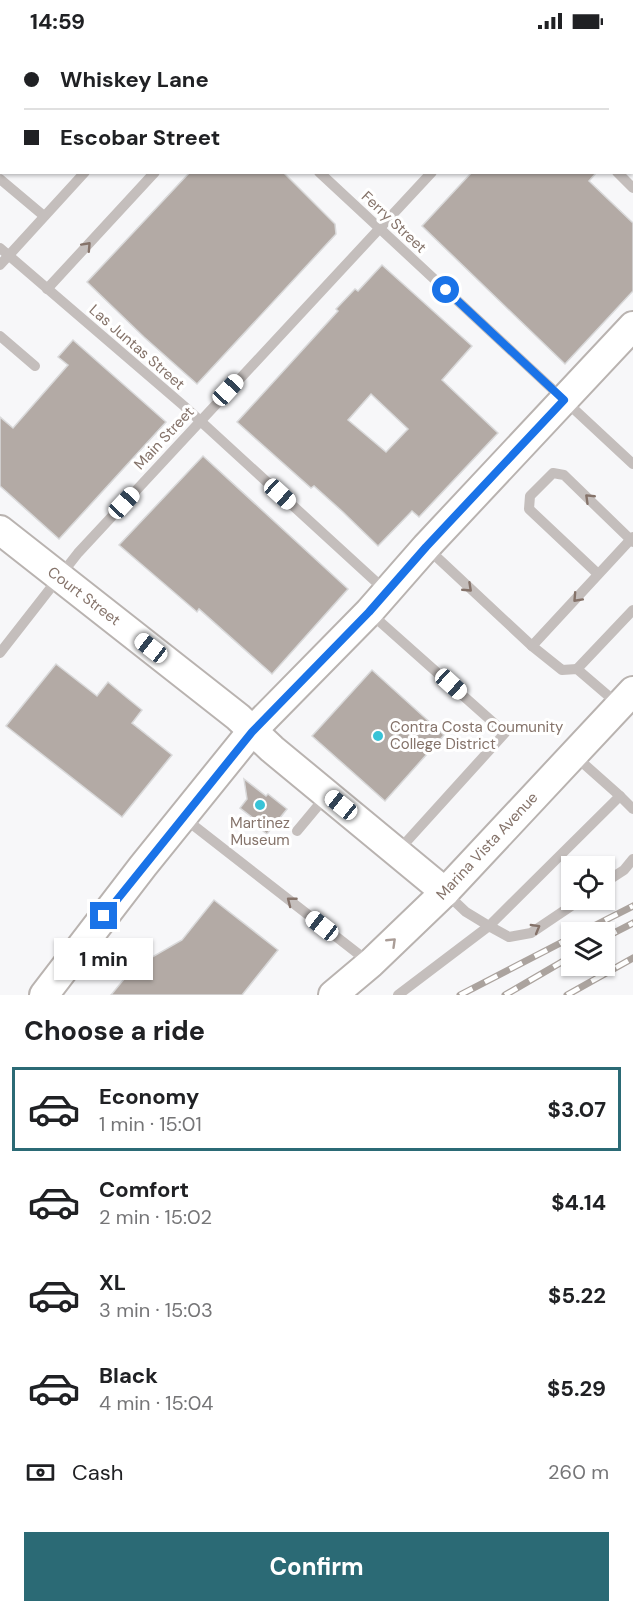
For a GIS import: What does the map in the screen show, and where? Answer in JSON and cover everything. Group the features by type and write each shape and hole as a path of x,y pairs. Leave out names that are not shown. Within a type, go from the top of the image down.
{"main road":[{"path":"44,995 90,933 252,732 378,601 633,326"},
{"name":"Court Street","path":"0,530 238,717 252,732 445,892"},
{"name":"Marina Vista Avenue","path":"333,995 371,963 445,892 626,698"}],"street":[{"path":"0,265 83,174"},
{"path":"47,289 153,174"},
{"name":"Ferry Street","path":"321,174 633,464"},
{"name":"Main Street","path":"0,653 60,576 200,421 430,174"},
{"path":"619,174 633,188"},
{"path":"0,179 44,216"},
{"name":"Las Juntas Street","path":"0,248 200,421 505,733 397,852"},
{"path":"0,336 34,366"},
{"path":"532,646 632,539 564,475 553,473 530,496 529,509 598,574"},
{"path":"426,547 532,646 562,670 577,669 626,698"},
{"path":"577,669 633,610"},
{"path":"573,754 633,809"},
{"path":"297,831 327,794"},
{"path":"398,995 489,926 620,796"},
{"path":"183,817 371,963"},
{"path":"615,876 624,870 633,859"},
{"path":"445,892 466,912 509,937 531,933 565,910"}],"building":[{"path":"188,174 285,174 335,224 336,234 197,384 87,282"},
{"path":"470,174 595,174 589,181 633,223 633,291 565,364 422,226"},
{"path":"382,265 472,346 442,380 498,433 419,517 412,511 378,546 314,486 311,488 237,422 338,311 336,309 355,289 358,291","holes":["371,394 408,429 386,452 348,420"]},
{"path":"73,340 166,422 59,539 0,486 0,417 13,428 68,365 58,357"},
{"path":"203,456 348,589 272,674 199,609 197,612 119,545"},
{"path":"56,664 97,696 108,682 142,710 132,723 172,755 122,817 6,726"},
{"name":"Contra Costa Coumunity College District","path":"372,670 444,735 385,801 312,736"},
{"path":"244,779 287,809 267,834 250,821 253,818 240,808 247,799"},
{"path":"214,900 278,950 242,995 111,995 133,968 182,940"}],"railway":[{"path":"602,922 633,906"},
{"path":"615,932 633,923"},
{"path":"460,995 561,943"},
{"path":"567,995 633,958"},
{"path":"505,995 561,962"}],"place":[{"name":"Contra Costa Coumunity College District","path":"378,736"},
{"name":"Martinez Museum","path":"260,805"}],"route":[{"path":"104,916 252,732 369,612 426,547 564,400 446,290"}]}
